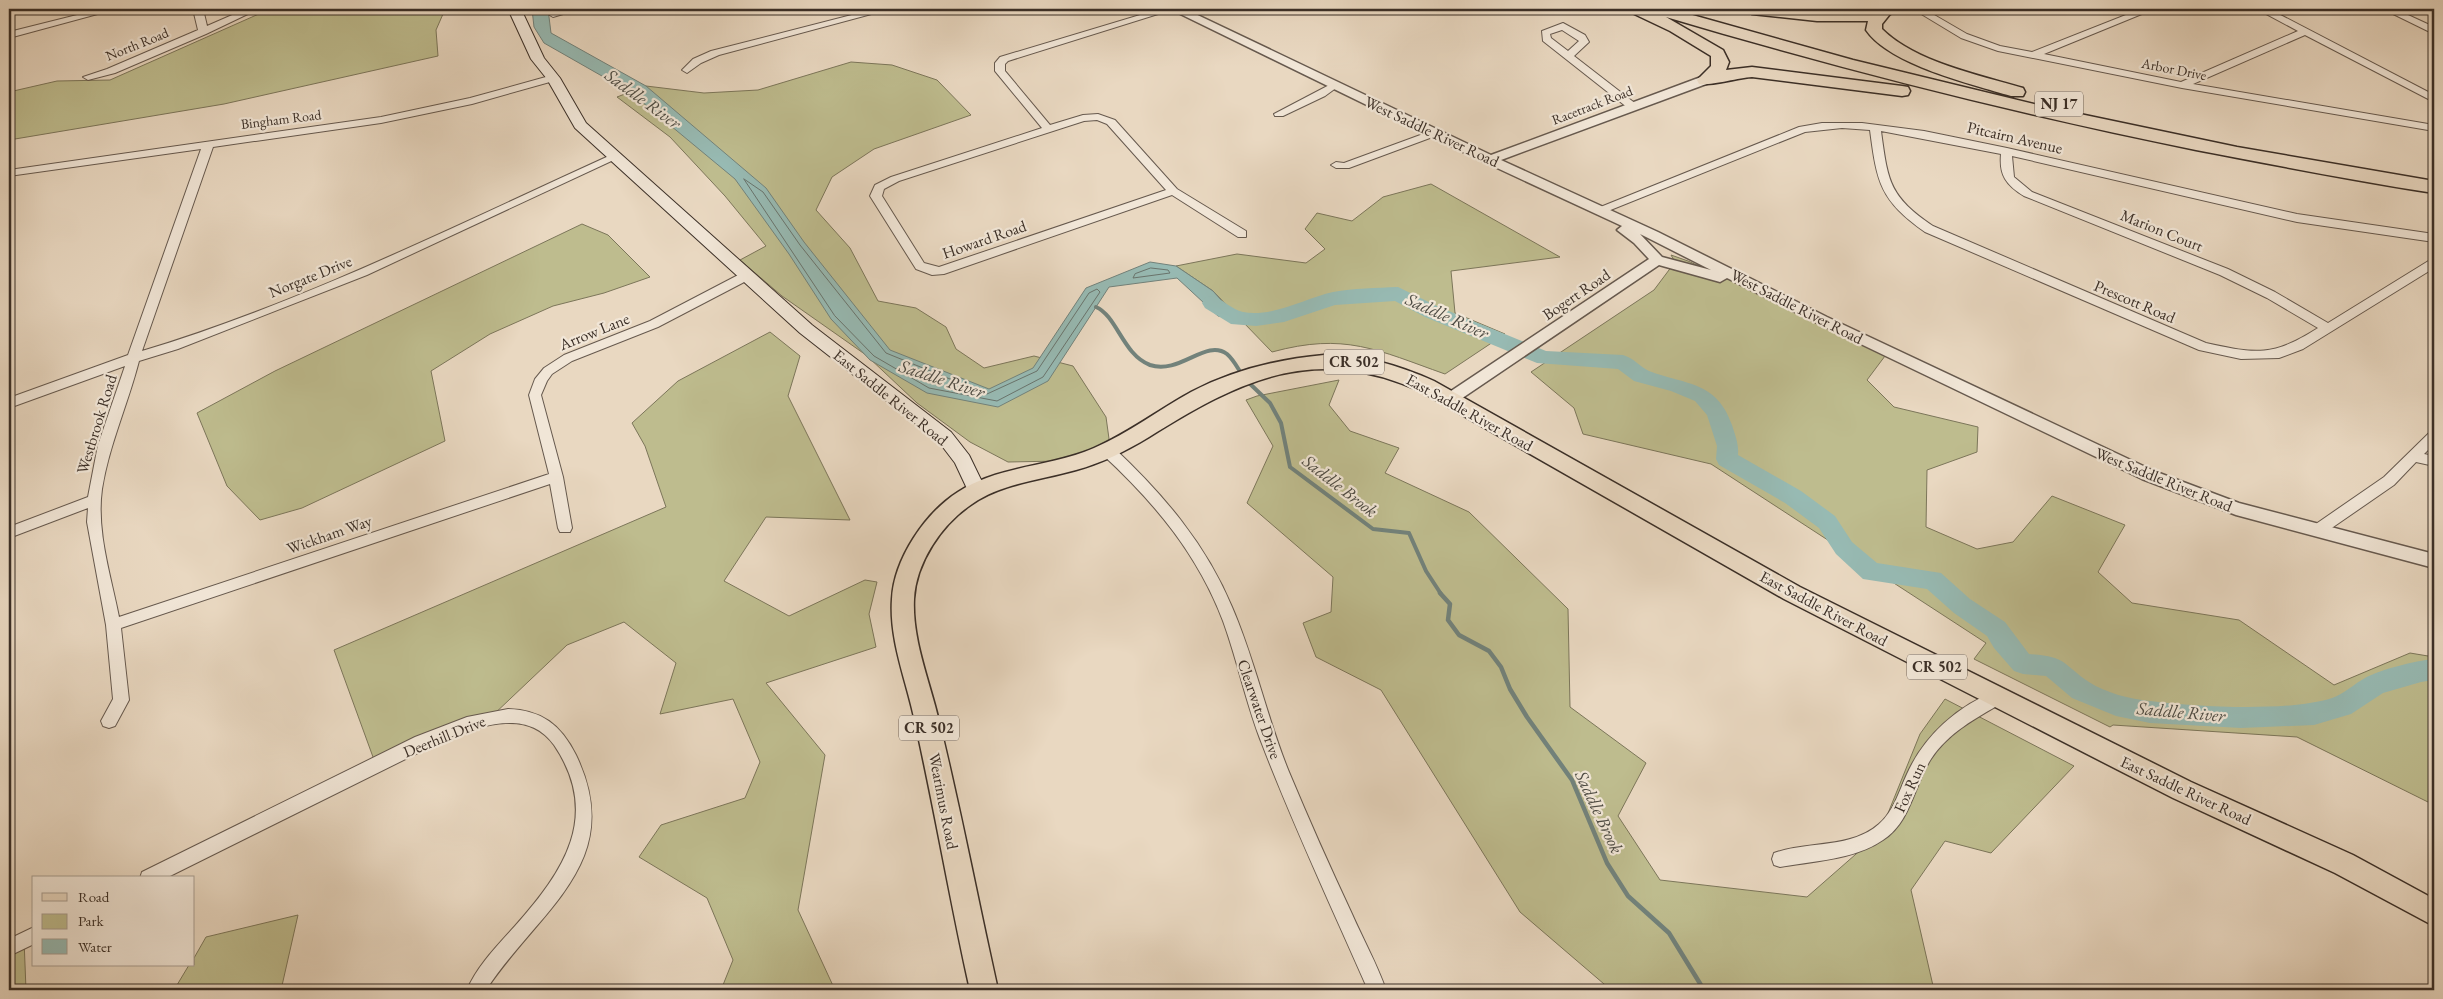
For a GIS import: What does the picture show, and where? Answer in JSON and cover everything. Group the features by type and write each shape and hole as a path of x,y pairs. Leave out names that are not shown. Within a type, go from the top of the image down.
{"highway":[{"path":"1636,9 1676,28 1717,53 1721,59 1721,65 1705,80"},
{"name":"NJ 17","path":"1655,9 1886,74 2173,140 2434,187"},
{"name":"NJ 17","path":"1690,9 1882,62 2057,104 2234,140 2434,175"},
{"path":"1752,9 1838,19 1860,18 1890,12"},
{"path":"1890,12 1874,24 1877,34 1912,55 1948,71 2057,104"},
{"path":"1705,80 1739,72 1767,73 1949,98 2077,126 2173,140"}],"main road":[{"name":"East Saddle River Road","path":"514,9 538,59 553,78 580,125 806,329 945,438 963,460 977,490 1000,481 1082,461 1108,451 1197,398 1245,378 1305,362 1352,362 1401,374 1459,393 1792,593 2182,790 2344,864 2434,913"},
{"name":"Wearimus Road","path":"977,490 949,509 920,548 905,585 902,610 984,990"}],"street":[{"path":"9,35 111,9"},
{"path":"198,9 203,32"},
{"path":"553,14 575,9"},
{"path":"687,70 697,61 715,53 885,9"},
{"path":"1178,9 1004,59 1000,63 1000,71 1048,129 1090,117 1112,122 1173,191 1242,234"},
{"name":"West Saddle River Road","path":"1178,9 2148,475 2236,509 2434,561"},
{"name":"Arbor Drive","path":"1918,9 1971,40 2033,55 2182,86 2434,128"},
{"path":"2033,55 2149,9"},
{"path":"2262,9 2434,99"},
{"path":"2388,9 2434,31"},
{"name":"North Road","path":"88,76 111,71 250,11"},
{"path":"2182,86 2306,31"},
{"path":"1568,56 1632,106"},
{"name":"Bingham Road","path":"9,173 381,120 472,101 553,78"},
{"name":"Racetrack Road","path":"1491,159 1705,80"},
{"path":"1279,114 1292,106 1317,98 1336,85"},
{"name":"Pitcairn Avenue","path":"1599,210 1803,128 1831,125 1875,129 1963,142 2297,218 2434,238"},
{"name":"Howard Road","path":"1048,129 895,178 879,187 876,196 920,266 932,271 948,270 1173,191"},
{"name":"Prescott Road","path":"1875,129 1884,184 1888,194 1904,212 1941,236 2138,320 2222,352 2258,356 2275,355 2299,346 2434,262"},
{"path":"1336,165 1344,166 1434,133"},
{"name":"Westbrook Road","path":"109,721 121,700 113,625 94,522 94,500 105,445 209,143"},
{"name":"Marion Court","path":"2007,151 2004,171 2018,188 2028,194 2232,275 2271,294 2327,328"},
{"name":"Norgate Drive","path":"9,403 134,358 174,346 290,302 362,272 615,157"},
{"path":"1599,210 1620,228 1639,240 1657,260 1758,287"},
{"name":"Bogert Road","path":"1459,393 1657,260"},
{"path":"2423,269 2434,276"},
{"name":"Arrow Lane","path":"565,528 556,477 535,395 541,379 548,371 568,358 654,324 746,276"},
{"path":"2318,530 2389,481 2434,436"},
{"name":"Clearwater Drive","path":"1108,451 1146,485 1180,528 1212,577 1232,625 1268,739 1377,990"},
{"path":"2414,457 2434,461"},
{"name":"Wickham Way","path":"113,625 556,477"},
{"path":"9,533 94,500"},
{"name":"Fox Run","path":"1780,859 1862,843 1877,836 1891,824 1899,812 1915,771 1940,736 1960,720 1997,698"},
{"name":"Deerhill Drive","path":"152,876 410,748 473,722 509,716 539,722 551,729 560,739 581,782 585,809 581,838 564,878 549,900 500,955 476,990"},
{"path":"9,948 32,936"}],"green space":[{"path":"259,9 442,9 443,14 436,30 438,56 224,104 9,140 9,92 57,81 110,80 261,13"},
{"path":"851,62 892,65 937,80 971,115 874,149 832,177 816,210 850,248 878,301 916,308 946,327 956,349 984,368 1034,356 1073,366 1106,417 1110,446 1061,461 1008,462 970,442 917,403 866,355 782,296 740,260 766,246 725,196 670,137 617,97 646,86 704,93 758,90"},
{"path":"1431,184 1560,257 1451,271 1455,313 1505,334 1445,374 1380,351 1360,346 1320,344 1298,346 1272,352 1213,291 1176,266 1237,254 1306,263 1325,249 1305,229 1317,213 1352,221 1383,197"},
{"path":"582,224 608,235 650,277 604,293 553,306 490,334 431,371 445,441 302,508 260,520 227,486 197,413 275,371"},
{"path":"1671,255 1888,352 1867,380 1894,407 1978,427 1977,452 1927,470 1926,527 1977,549 2013,542 2052,496 2125,525 2098,572 2132,603 2239,620 2334,685 2410,653 2434,657 2434,805 2297,737 2113,725 2110,727 1974,659 1986,643 1711,464 1583,434 1574,408 1531,372 1654,290 1675,262"},
{"path":"770,332 800,356 788,396 850,520 766,517 724,581 789,616 865,580 877,582 869,614 876,647 766,683 825,755 798,910 835,990 721,990 733,960 707,898 639,857 661,825 745,798 760,762 733,699 660,714 676,663 624,622 567,645 491,717 377,768 334,650 666,507 645,446 632,423 678,381"},
{"path":"1339,380 1329,405 1350,431 1399,448 1385,473 1469,512 1568,609 1570,707 1646,763 1618,816 1660,880 1807,897 1880,833 1920,734 1945,699 2074,766 1991,853 1945,841 1911,890 1934,990 1611,990 1520,912 1381,690 1316,657 1303,623 1331,612 1333,577 1247,503 1273,446 1246,400 1257,396"},
{"path":"298,915 281,990 174,990 188,966 195,966 195,956 206,937"},
{"path":"9,935 24,939 26,990 9,990"}],"water":[{"path":"532,9 548,9 551,33 646,86 766,188 804,242 890,350 989,389 1033,368 1086,288 1150,262 1176,266 1213,291 1238,319 1218,316 1177,278 1109,287 1048,381 998,407 927,393 870,360 831,319 789,254 735,179 630,92 544,43 534,27"}],"waterway":[{"name":"Saddle River","path":"1212,303 1238,319 1256,319 1284,315 1333,299 1361,295 1398,294 1432,312 1544,358 1623,362 1641,376 1677,385 1702,396 1717,412 1728,446 1727,459 1793,497 1827,522 1844,548 1871,572 1933,580 1962,606 1996,629 2003,641 2023,664 2052,666 2081,690 2116,705 2150,712 2241,717 2314,714 2342,706 2375,685 2421,671 2434,670"},
{"name":"Saddle Brook","path":"1096,307 1110,318 1133,353 1150,365 1161,367 1172,365 1210,350 1219,350 1229,356 1243,376"},
{"name":"Saddle Brook","path":"1247,381 1270,403 1281,423 1290,467 1373,529 1409,533 1426,571 1441,594"},
{"name":"Saddle Brook","path":"1440,593 1450,604 1448,620 1459,635 1489,651 1501,667 1510,689 1527,717 1572,780 1607,863 1628,896 1669,933 1704,990"}]}
